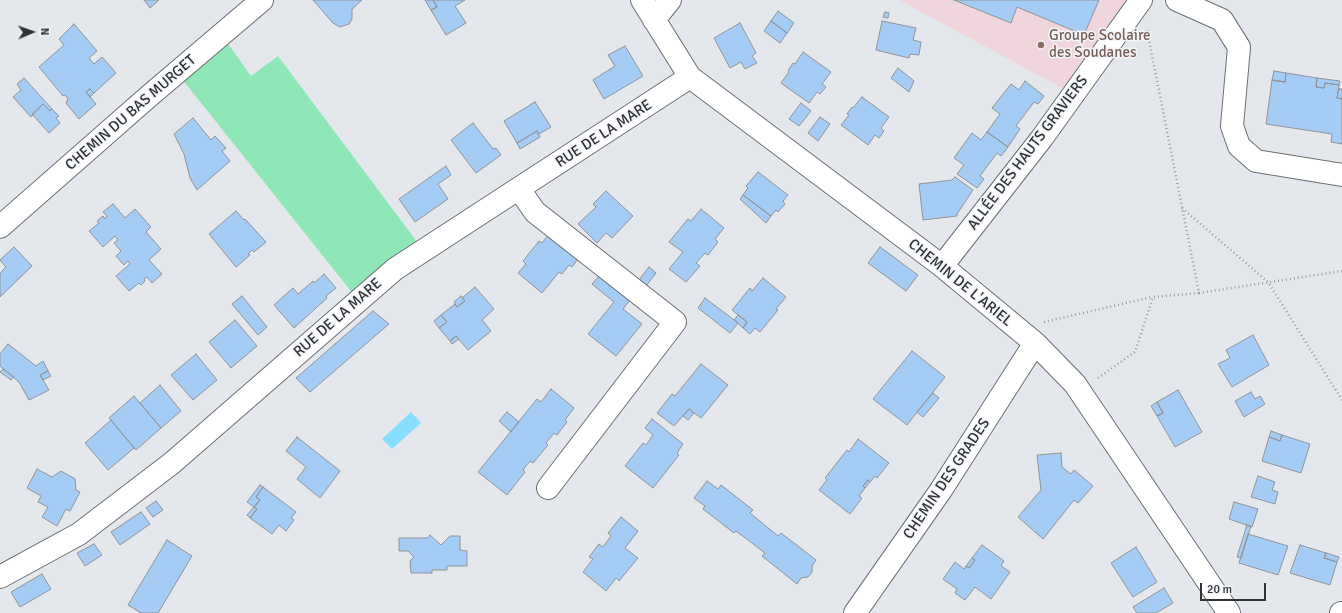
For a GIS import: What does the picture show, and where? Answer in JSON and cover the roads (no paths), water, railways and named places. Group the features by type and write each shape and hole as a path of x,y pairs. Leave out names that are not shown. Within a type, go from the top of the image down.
{"street":[{"name":"CHEMIN DU BAS MURGET","path":"0,227 148,97 262,0"},
{"name":"CHEMIN DE L'ARIEL","path":"642,0 690,77 942,266 1035,343 1076,384 1229,613"},
{"path":"654,20 670,0"},
{"name":"ALLÉE DES HAUTS GRAVIERS","path":"942,266 1042,138 1141,0"},
{"path":"1177,0 1222,20 1239,47 1232,126 1239,146 1256,161 1342,175"},
{"path":"1200,0 1224,12 1239,30 1243,46 1232,126"},
{"name":"RUE DE LA MARE","path":"0,577 79,534 172,463 395,269 690,77"},
{"path":"519,189 535,212 675,322 548,488"},
{"name":"CHEMIN DES GRADES","path":"855,613 941,490 1035,343"}],"water":[{"path":"411,412 421,423 392,449 382,439"}],"place":[{"name":"Groupe Scolaire des Soudanes","path":"1041,45"}]}
